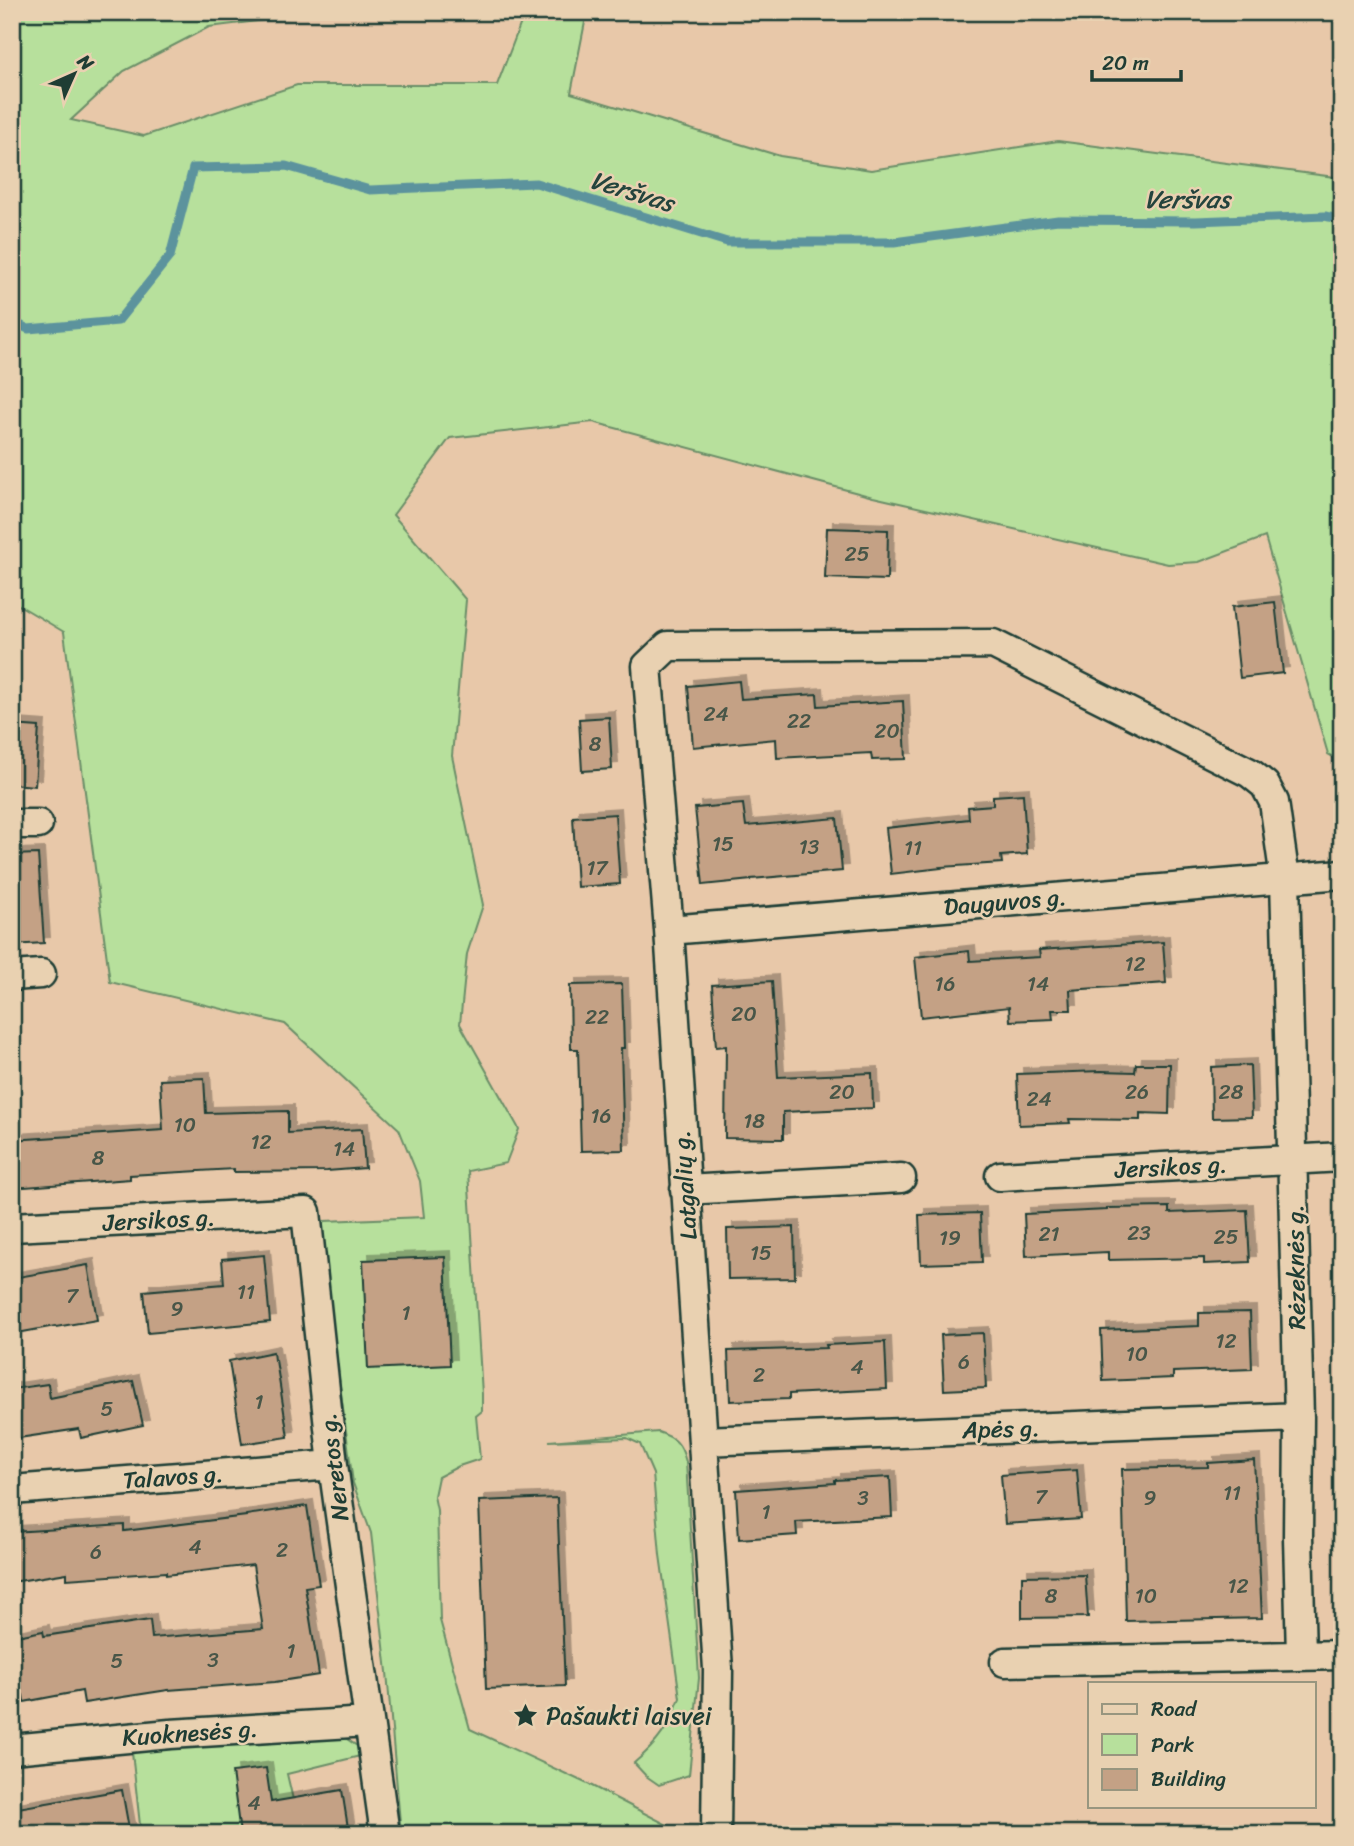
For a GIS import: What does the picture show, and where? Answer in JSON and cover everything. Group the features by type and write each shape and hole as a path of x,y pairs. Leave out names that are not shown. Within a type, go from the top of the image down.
{"street":[{"name":"Latgalių g.","path":"716,1834 718,1669 669,930 647,666 668,646 993,644 1250,773 1265,785 1274,802 1285,879"},
{"name":"Dauguvos g.","path":"669,930 1342,874"},
{"name":"Rėzeknės g.","path":"1285,879 1299,1417 1301,1656"},
{"path":"12,976 41,974"},
{"name":"Jersikos g.","path":"1000,1176 1342,1157"},
{"path":"685,1190 901,1178"},
{"name":"Jersikos g.","path":"12,1227 306,1212"},
{"name":"Neretos g.","path":"306,1212 333,1465 384,1834"},
{"name":"Apės g.","path":"703,1441 1299,1417"},
{"name":"Talavos g.","path":"12,1490 333,1465"},
{"path":"1005,1662 1342,1655"},
{"name":"Kuoknesės g.","path":"12,1749 170,1734 368,1722"}],"green space":[{"path":"12,12 331,12 209,27 124,71 71,120 144,136 297,85 497,85 525,12 587,12 571,93 780,156 871,170 1058,141 1342,178 1342,762 1328,754 1265,537 1199,562 1168,564 873,497 593,422 450,438 393,515 466,600 452,756 483,905 467,954 460,1024 519,1129 506,1163 468,1171 482,1394 482,1411 476,1416 480,1459 438,1477 434,1496 437,1510 440,1620 470,1729 592,1786 680,1834 401,1834 387,1672 371,1533 353,1483 319,1229 324,1221 424,1217 420,1181 399,1129 285,1024 110,982 64,632 12,601"},
{"path":"658,1432 677,1442 686,1462 699,1678 689,1775 659,1785 634,1763 662,1734 680,1698 660,1555 653,1474 640,1444 627,1438 549,1441"},
{"path":"344,1737 357,1746 360,1756 287,1774 301,1834 141,1834 131,1743"}],"building":[{"path":"827,528 888,530 887,580 825,578"},
{"path":"1275,602 1283,673 1240,678 1232,607"},
{"path":"739,681 741,699 817,694 818,706 903,701 906,759 872,760 871,753 777,758 776,739 693,747 688,686"},
{"path":"609,717 612,769 582,771 579,719"},
{"path":"12,725 39,727 35,786 12,784"},
{"path":"1023,794 1027,854 1001,856 1002,863 940,867 891,874 886,828 969,819 968,807 993,805 993,796"},
{"path":"743,804 746,826 837,818 842,871 703,885 695,808"},
{"path":"615,814 620,884 577,887 573,817"},
{"path":"38,854 44,943 12,945 12,855"},
{"path":"1163,942 1166,983 1070,990 1071,1010 1052,1010 1053,1019 1010,1021 1009,1007 921,1017 915,957 969,951 970,961 1040,957 1039,950"},
{"path":"772,981 778,1077 872,1073 873,1108 783,1112 783,1139 725,1138 726,1046 716,1047 712,985"},
{"path":"622,984 624,1150 581,1151 578,1049 571,1049 570,985"},
{"path":"1136,1064 1170,1064 1169,1114 1140,1113 1140,1120 1069,1119 1070,1123 1019,1125 1017,1074 1135,1072"},
{"path":"1250,1065 1252,1117 1212,1118 1211,1067"},
{"path":"204,1078 206,1113 288,1111 288,1133 362,1129 365,1168 234,1172 234,1169 130,1175 130,1179 12,1188 12,1140 163,1130 160,1080"},
{"path":"1169,1207 1169,1213 1247,1210 1250,1262 1204,1264 1204,1258 1108,1260 1108,1252 1026,1256 1024,1214"},
{"path":"980,1213 982,1262 921,1264 919,1215"},
{"path":"794,1227 795,1278 728,1279 727,1229"},
{"path":"264,1255 270,1322 148,1333 144,1291 224,1284 222,1259"},
{"path":"445,1257 450,1365 368,1369 363,1260"},
{"path":"88,1265 97,1320 12,1334 12,1278"},
{"path":"1250,1312 1252,1369 1173,1372 1173,1378 1103,1381 1101,1330 1199,1326 1199,1313"},
{"path":"983,1333 986,1388 944,1390 941,1335"},
{"path":"885,1342 887,1389 789,1394 789,1399 730,1401 728,1351 827,1348 826,1345"},
{"path":"273,1352 288,1437 242,1444 229,1361"},
{"path":"133,1381 143,1425 81,1438 79,1429 12,1439 12,1389 48,1384 50,1398"},
{"path":"1254,1460 1262,1618 1126,1621 1122,1469 1208,1467 1208,1463"},
{"path":"1077,1470 1081,1519 1005,1524 1001,1475"},
{"path":"890,1477 892,1517 796,1522 797,1535 739,1539 736,1490"},
{"path":"557,1498 565,1686 486,1689 479,1501"},
{"path":"307,1506 319,1585 305,1587 319,1675 275,1682 168,1690 84,1703 82,1691 24,1702 23,1695 12,1696 12,1637 43,1631 44,1636 150,1620 152,1638 263,1629 253,1565 166,1575 166,1572 67,1579 67,1573 12,1582 12,1532 124,1525 124,1531"},
{"path":"1085,1575 1088,1617 1022,1618 1022,1576"},
{"path":"266,1768 271,1802 342,1790 349,1834 240,1834 232,1772"},
{"path":"122,1790 130,1834 12,1834 12,1809"}],"waterway":[{"name":"Veršvas","path":"12,321 28,329 118,321 170,256 193,168 286,166 370,190 536,183 727,242 894,242 1058,220 1196,221 1325,216 1342,220"}],"place":[{"name":"Pašaukti laisvei","path":"526,1716"}]}
